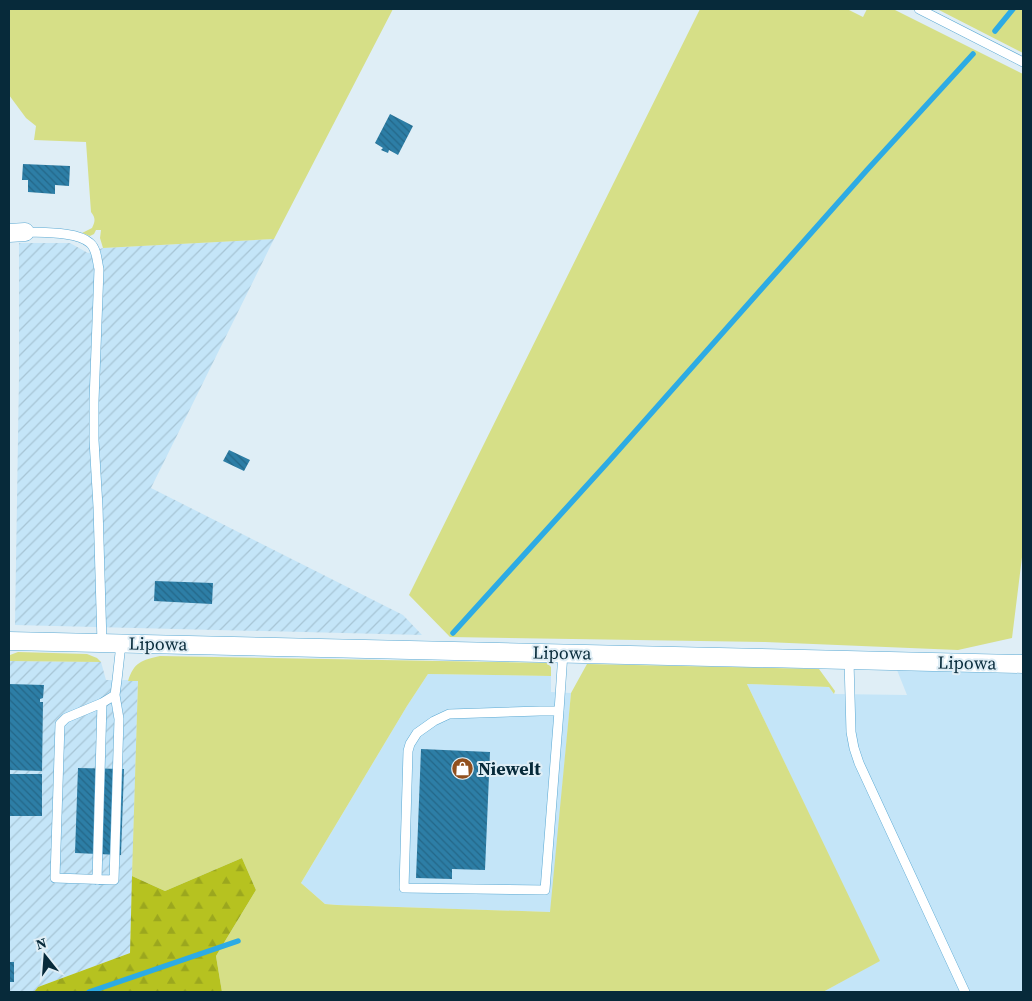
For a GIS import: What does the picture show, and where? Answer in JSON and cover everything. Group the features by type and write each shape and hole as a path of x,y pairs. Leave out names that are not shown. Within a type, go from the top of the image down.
{"street":[{"name":"Lipowa","path":"9,641 849,661 1023,660"}],"lane":[{"path":"918,9 1023,62"},
{"path":"17,232 65,234 79,237 91,243 96,252 99,269 94,440 102,643"},
{"path":"114,695 102,703 66,718 60,724 55,878 114,880 119,719 114,695 121,644"},
{"path":"559,711 540,710 449,714 434,721 417,733 408,751 404,888 545,890 559,711 563,653"},
{"path":"849,661 851,732 854,748 965,992"},
{"path":"97,880 102,703"}],"shaded area":[{"path":"274,239 151,488 403,615 422,635 15,625 19,243 70,243 88,253 103,248"},
{"path":"9,661 101,662 106,680 138,680 130,953 38,987 34,992 9,992"},
{"path":"897,670 1023,674 1023,992 823,992 879,961 747,684 829,687 834,694 907,695"},
{"path":"428,674 551,676 551,692 571,693 551,912 325,904 301,883"}],"green space":[{"path":"9,9 393,9 274,239 103,248 100,238 101,230 96,230 90,236 82,233 92,228 94,224 94,216 91,212 86,142 34,140 36,126 26,118 9,95"},
{"path":"700,9 847,9 863,17 867,9 893,9 1023,74 1023,549 1012,638 958,650 765,642 450,637 409,595"},
{"path":"937,9 1023,9 1023,53"},
{"path":"18,652 87,654 101,662 9,661 10,655"},
{"path":"160,656 547,663 551,667 551,676 428,674 301,883 325,904 550,912 571,693 587,664 819,669 835,691 834,694 829,687 747,684 880,961 823,992 222,992 216,956 256,890 242,858 165,891 132,876 138,681 128,681 136,666 148,659"},
{"path":"242,858 256,890 216,956 222,992 34,992 38,987 130,953 132,876 165,891"}],"building":[{"path":"390,114 413,126 398,155 389,150 388,153 381,150 383,148 375,143"},
{"path":"23,164 70,166 69,186 55,185 55,194 28,192 28,180 22,180"},
{"path":"229,450 250,460 244,471 223,461"},
{"path":"155,581 213,583 212,604 154,601"},
{"path":"9,684 44,685 43,698 40,699 40,702 43,702 42,771 9,770"},
{"path":"421,749 490,752 485,870 452,869 452,879 416,878"},
{"path":"78,768 124,769 121,855 75,853"},
{"path":"9,774 42,774 42,816 9,816"},
{"path":"9,962 14,962 14,982 9,982"}],"waterway":[{"path":"995,31 1013,9"},
{"path":"453,633 973,54"},
{"path":"89,992 238,941"}],"place":[{"name":"Niewelt","path":"462,769"}]}
